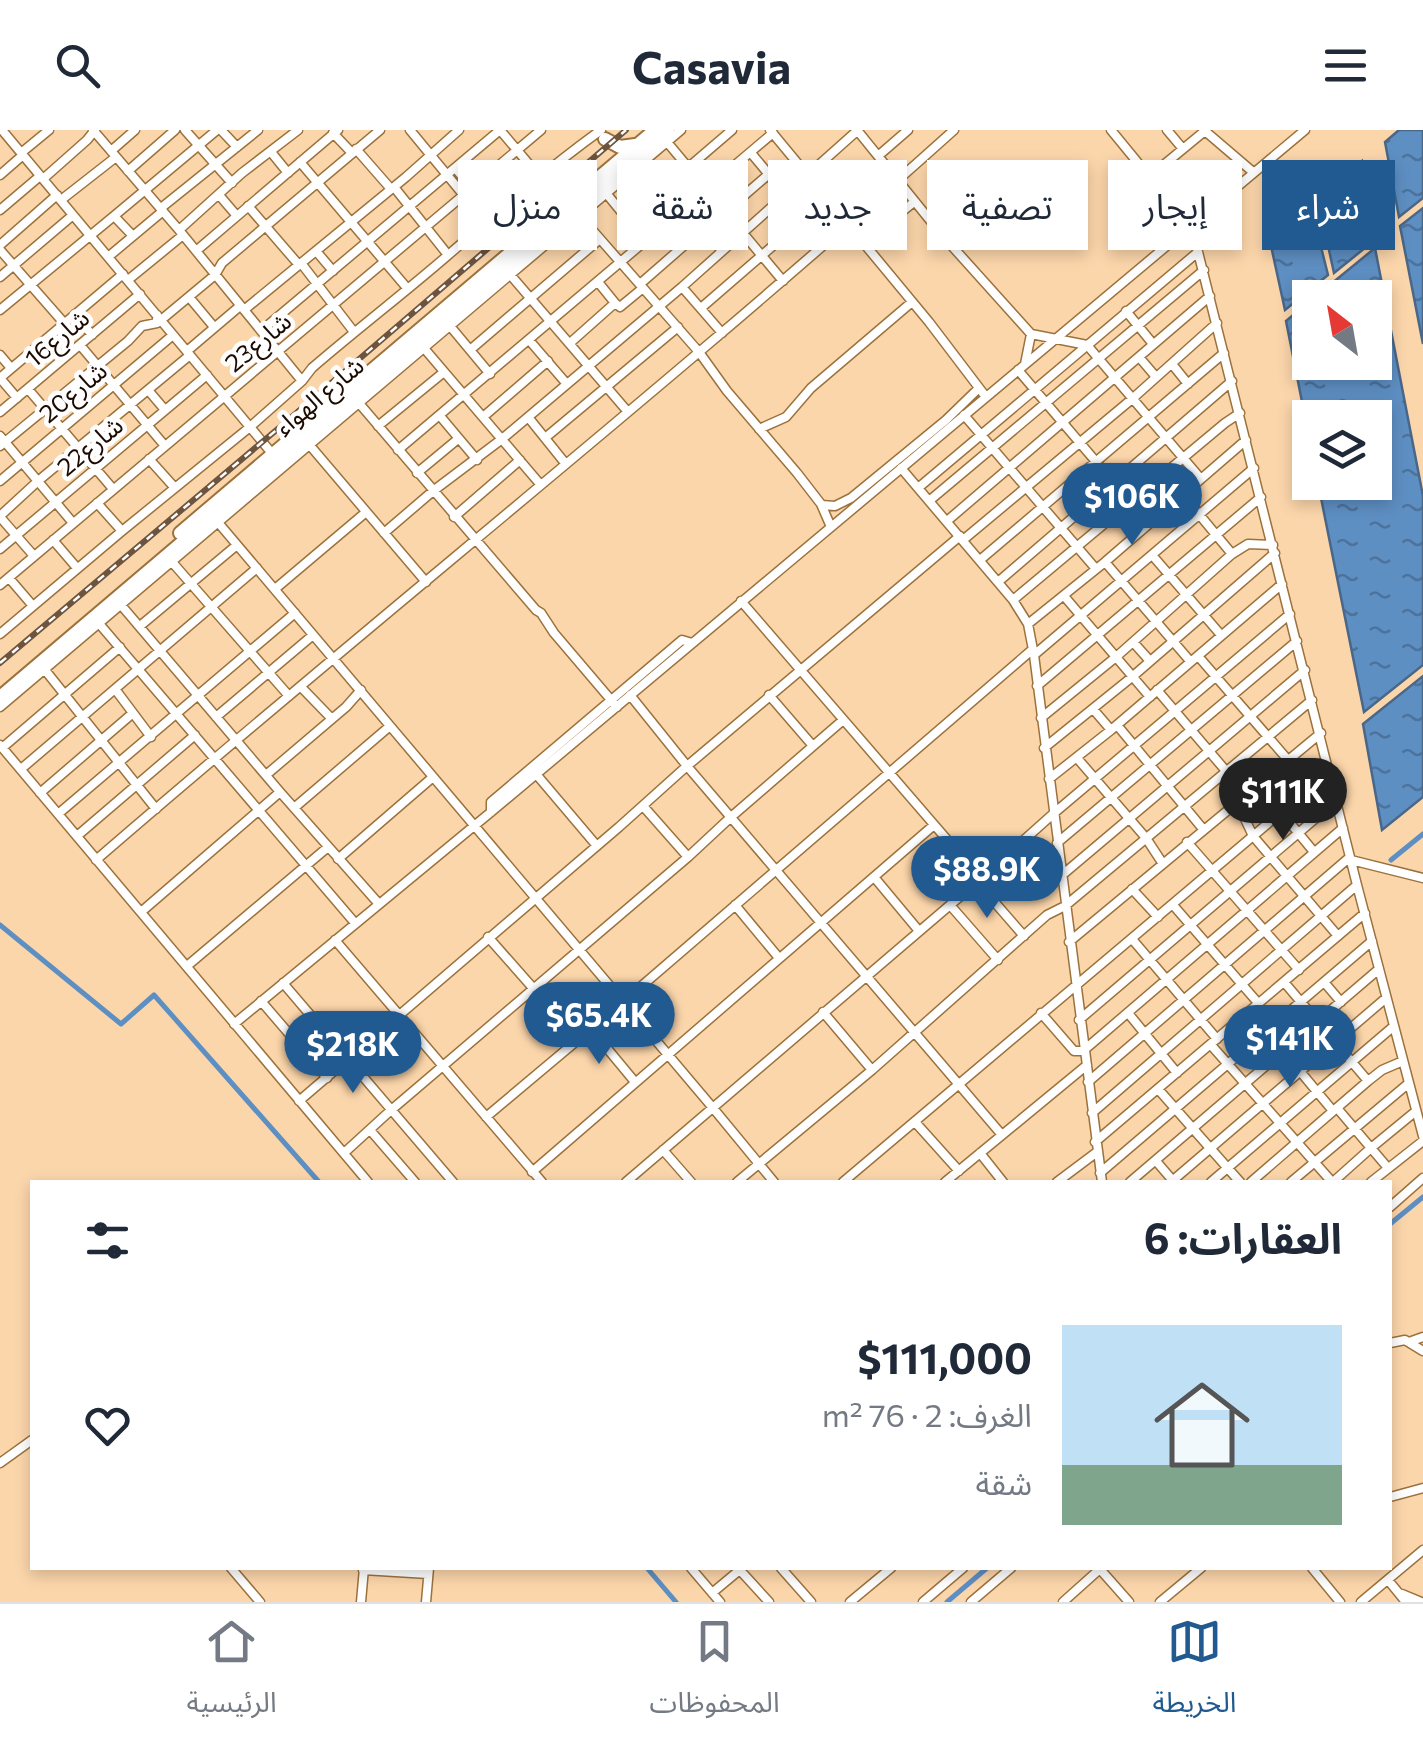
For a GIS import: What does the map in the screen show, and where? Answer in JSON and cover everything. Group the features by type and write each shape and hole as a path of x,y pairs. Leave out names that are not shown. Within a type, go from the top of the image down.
{"highway":[{"name":"شارع الهواء","path":"625,160 655,130"},
{"path":"600,133 620,147 637,144"},
{"path":"600,133 610,156 608,170"},
{"name":"شارع الهواء","path":"627,160 667,136"},
{"name":"شارع الهواء","path":"0,696 97,620 275,457 617,166"},
{"name":"شارع الهواء","path":"275,457 306,442 508,272 617,169"},
{"name":"شارع الهواء","path":"0,686 213,516"}],"street":[{"path":"0,174 49,130"},
{"path":"0,210 87,140 94,130 302,382"},
{"path":"64,323 0,247 113,154 135,130"},
{"path":"128,171 175,130"},
{"path":"185,130 232,183"},
{"path":"0,310 219,130 237,147"},
{"path":"108,258 258,130"},
{"path":"16,398 0,378 181,232 242,173 298,130"},
{"path":"73,523 2,441 142,326 157,322 189,297 222,263 380,130"},
{"path":"410,130 458,179"},
{"path":"34,556 0,517 148,390 214,327 316,252 459,130"},
{"path":"262,331 500,130 525,160"},
{"name":"شارع23","path":"506,160 541,130"},
{"path":"597,202 667,136 680,130"},
{"path":"698,160 732,130"},
{"path":"823,160 858,130 881,160"},
{"path":"878,156 908,130"},
{"path":"907,173 954,130"},
{"path":"1112,130 1135,160"},
{"path":"1167,130 1183,149"},
{"path":"1242,181 1305,130"},
{"path":"196,251 334,131 392,188 448,255"},
{"path":"743,160 771,131 795,160"},
{"path":"1170,160 1206,131 1253,172"},
{"path":"275,132 283,142"},
{"path":"562,160 600,133 622,160"},
{"path":"3,135 275,457"},
{"path":"667,136 684,160"},
{"path":"271,152 288,173"},
{"path":"748,192 768,174 751,153"},
{"path":"300,162 408,288"},
{"path":"907,193 1030,334 1087,345 1202,479"},
{"path":"606,194 617,208"},
{"path":"219,195 237,216"},
{"name":"شارع23","path":"0,585 458,200"},
{"path":"907,208 914,202"},
{"path":"248,206 354,332"},
{"path":"748,228 768,210"},
{"path":"0,276 73,215"},
{"path":"114,216 132,236"},
{"path":"597,236 699,352 822,505 831,527"},
{"path":"470,350 600,239"},
{"path":"748,239 783,281"},
{"path":"0,634 250,427 302,382 312,368 458,246"},
{"path":"536,250 450,326 421,345 540,484"},
{"path":"398,450 635,250"},
{"path":"598,282 620,307 681,250"},
{"path":"700,308 768,250"},
{"path":"96,860 817,250"},
{"path":"869,250 986,397"},
{"path":"491,812 490,804 497,796 614,703 630,695 1159,250"},
{"path":"384,533 528,418 722,251"},
{"path":"316,252 333,271"},
{"path":"918,488 1198,252 1423,1138 1373,1180"},
{"path":"930,501 1204,270"},
{"path":"508,272 628,412"},
{"path":"682,286 722,333"},
{"name":"شارع16","path":"0,412 140,294"},
{"path":"947,522 1210,296"},
{"path":"189,297 214,327"},
{"path":"760,428 786,417 811,388 912,302"},
{"path":"570,344 615,303"},
{"path":"1126,311 1154,344"},
{"path":"75,314 92,334"},
{"path":"300,1101 769,695 1027,488 1218,323"},
{"path":"450,326 490,374"},
{"path":"545,438 678,328"},
{"path":"1030,334 1022,367 1036,391 1149,524"},
{"name":"شارع20","path":"0,480 174,335"},
{"path":"529,340 566,383"},
{"path":"80,345 164,446"},
{"path":"980,560 1224,353"},
{"path":"0,356 11,368"},
{"path":"1139,358 1156,377"},
{"path":"483,417 548,362"},
{"path":"1172,364 1188,384"},
{"path":"378,426 444,372"},
{"name":"شارع22","path":"0,549 207,375"},
{"path":"998,582 1232,381"},
{"path":"28,388 113,489"},
{"path":"822,505 834,506 852,498 979,388"},
{"path":"148,390 165,410"},
{"path":"356,400 614,703"},
{"path":"1013,600 1240,413"},
{"path":"964,415 1096,569"},
{"path":"440,416 476,460"},
{"path":"528,418 565,462"},
{"path":"417,472 458,438"},
{"path":"1028,624 1246,440"},
{"path":"0,707 97,620 172,562 213,516 306,442 426,582"},
{"path":"149,459 175,488"},
{"path":"454,517 520,460"},
{"path":"902,468 1013,600 1028,624 1101,1178"},
{"path":"486,1117 1254,468"},
{"path":"1183,495 1232,554"},
{"path":"1037,686 1261,497"},
{"path":"97,503 122,531"},
{"path":"1089,505 1105,524"},
{"path":"275,589 365,513"},
{"path":"213,516 772,1180"},
{"path":"53,540 77,568"},
{"path":"1041,718 1232,554 1248,544 1274,549"},
{"path":"140,626 237,545"},
{"path":"1044,748 1150,661 1274,549"},
{"path":"1152,555 1222,635"},
{"path":"172,562 289,696"},
{"path":"1105,562 1173,641 1216,678 1288,760"},
{"path":"20,770 258,568"},
{"path":"9,578 34,606"},
{"path":"1049,779 1282,584"},
{"path":"1064,596 1132,676 1175,712 1210,751 1244,796 1244,818 1253,836 1338,936"},
{"path":"741,602 1024,936"},
{"path":"121,605 378,904"},
{"path":"58,814 295,612"},
{"path":"628,1180 1290,614"},
{"path":"97,620 354,923"},
{"path":"216,717 314,634"},
{"path":"234,1024 536,774 682,640 692,643"},
{"path":"1057,843 1297,641"},
{"path":"1132,642 1150,661"},
{"path":"120,647 1,746 366,1180"},
{"path":"44,670 156,808"},
{"path":"1061,876 1304,670"},
{"path":"301,686 332,719"},
{"path":"115,689 151,736"},
{"path":"266,775 361,690"},
{"path":"630,695 1002,1135"},
{"path":"769,695 814,746"},
{"path":"739,1180 872,1070 1047,915 1065,906 1312,700"},
{"path":"1092,709 1134,746 1203,828"},
{"path":"40,792 133,713"},
{"path":"344,1154 842,721"},
{"path":"294,808 390,726"},
{"path":"1069,942 1321,733"},
{"path":"77,836 195,735"},
{"path":"1077,758 1146,838 1162,864"},
{"path":"844,1180 1330,771"},
{"path":"536,774 597,846"},
{"path":"338,858 434,777"},
{"path":"141,912 280,792"},
{"path":"1080,1020 1337,800"},
{"path":"644,806 688,857"},
{"path":"1281,812 1314,852"},
{"path":"532,1172 934,826"},
{"path":"1041,1013 1074,1052 1084,1051 1343,828"},
{"path":"1188,842 1299,970"},
{"path":"187,966 328,847"},
{"path":"1350,858 1423,878"},
{"path":"1088,1082 1350,858"},
{"path":"874,877 919,931"},
{"path":"1092,1113 1357,885"},
{"path":"1132,889 1158,917"},
{"path":"1173,904 1258,1004"},
{"path":"735,905 779,958"},
{"path":"950,905 998,960"},
{"path":"1059,1180 1177,1072 1365,913"},
{"path":"488,937 532,988"},
{"path":"1132,939 1200,1018 1228,1064 1330,1180"},
{"path":"335,940 540,1180"},
{"path":"1101,1178 1372,941"},
{"path":"1132,1180 1379,969"},
{"path":"1284,982 1368,1081"},
{"path":"1324,982 1341,1002"},
{"path":"283,983 451,1180"},
{"path":"1175,1180 1386,998"},
{"path":"261,1001 326,1078"},
{"path":"1250,1011 1388,1168"},
{"path":"822,1012 872,1070"},
{"path":"1128,1013 1177,1072"},
{"path":"1213,1180 1394,1026"},
{"path":"592,1029 635,1082"},
{"path":"304,1052 326,1035"},
{"path":"1253,1180 1368,1081 1403,1061"},
{"path":"947,1180 1087,1065"},
{"path":"1294,1180 1409,1083"},
{"path":"1158,1089 1238,1180"},
{"path":"1334,1180 1416,1111"},
{"path":"915,1122 958,1171"},
{"path":"370,1130 413,1180"},
{"path":"664,1150 689,1180"},
{"path":"980,1154 1001,1180"},
{"path":"1156,1160 1171,1180"},
{"path":"1392,1205 1423,1178"},
{"path":"1409,1342 1423,1337"},
{"path":"1392,1342 1401,1339 1423,1351"},
{"path":"0,1464 30,1442"},
{"path":"1392,1497 1423,1488"},
{"path":"1361,1602 1423,1550"},
{"path":"233,1570 260,1602"},
{"path":"361,1602 364,1570"},
{"path":"693,1570 720,1602"},
{"path":"712,1593 738,1570"},
{"path":"742,1570 769,1602"},
{"path":"783,1570 811,1602"},
{"path":"872,1570 879,1578"},
{"path":"850,1602 888,1570"},
{"path":"922,1602 961,1570"},
{"path":"971,1602 1009,1570"},
{"path":"1062,1602 1098,1570"},
{"path":"1102,1570 1130,1602"},
{"path":"1160,1602 1199,1570"},
{"path":"1314,1570 1340,1602"},
{"path":"426,1602 428,1571"},
{"path":"1388,1580 1406,1602"},
{"path":"1398,1592 1421,1602"}],"water":[{"path":"1399,130 1423,130 1423,198 1399,217 1395,160 1388,160 1385,142"},
{"path":"1423,208 1423,344 1400,226"},
{"path":"1272,250 1322,250 1328,275 1322,280 1292,280 1292,304 1285,310"},
{"path":"1329,250 1362,250 1334,273"},
{"path":"1373,250 1375,250 1381,280 1336,280"},
{"path":"1292,316 1292,351 1286,321"},
{"path":"1392,336 1423,496 1423,665 1364,712 1321,500 1392,500 1392,400 1302,400 1298,380 1392,380"},
{"path":"1423,676 1423,797 1382,830 1363,724"}],"waterway":[{"path":"1391,860 1423,834"},
{"path":"0,925 121,1024 154,995 317,1180"},
{"path":"1392,1222 1423,1197"},
{"path":"649,1570 676,1602"},
{"path":"947,1602 985,1570"}],"railway":[{"path":"0,663 626,130"}]}
